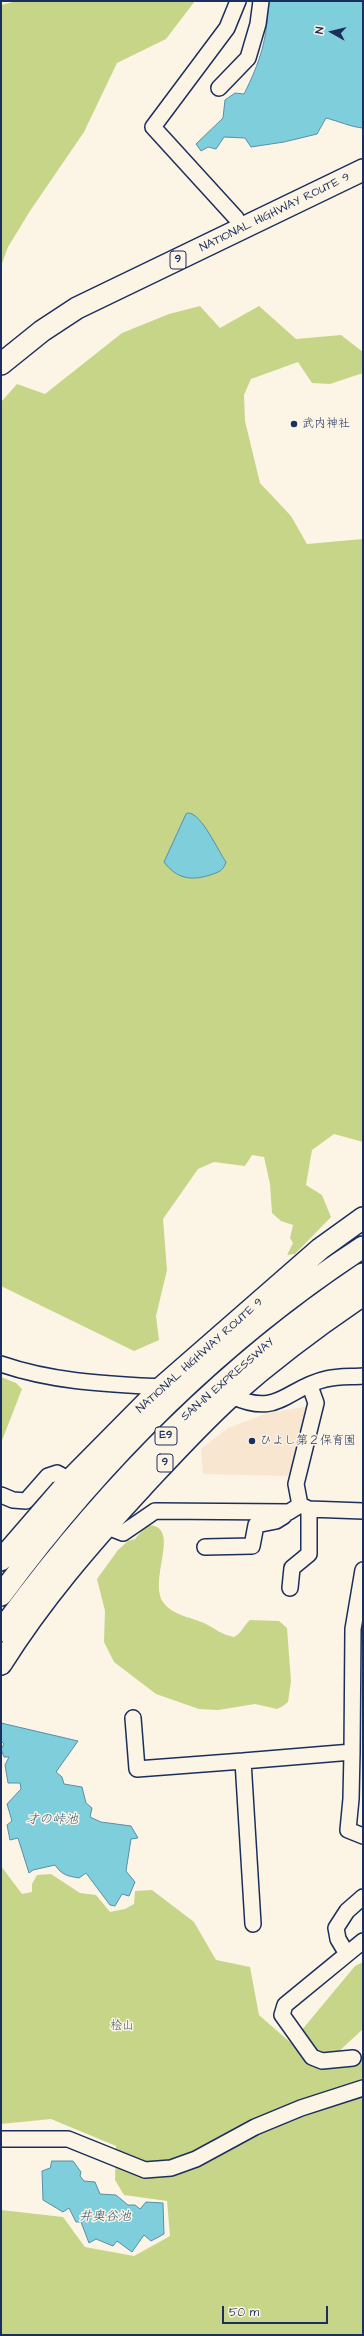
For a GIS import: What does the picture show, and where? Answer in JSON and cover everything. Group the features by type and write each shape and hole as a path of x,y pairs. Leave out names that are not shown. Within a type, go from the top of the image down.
{"highway":[{"name":"NATIONAL HIGHWAY ROUTE 9","path":"1,364 42,331 77,308 242,230 363,170"},
{"name":"NATIONAL HIGHWAY ROUTE 9","path":"1,1560 70,1480 162,1387 320,1249 363,1218"},
{"name":"SAN-IN EXPRESSWAY","path":"1,1595 72,1505 174,1397 229,1348 286,1301 363,1247"},
{"name":"SAN-IN EXPRESSWAY","path":"1,1631 40,1577 88,1519 137,1464 191,1411 248,1360 297,1321 363,1274"},
{"name":"9","path":"1,1664 20,1634 105,1526 232,1396 326,1320 363,1294"}],"street":[{"path":"238,1 227,28 153,127 236,218 242,230"},
{"path":"219,88 248,58 258,24 261,1"},
{"path":"1,1364 19,1370 69,1381 162,1387"},
{"path":"232,1396 246,1403 269,1405 326,1379 363,1376"},
{"path":"290,1588 292,1568 309,1554 299,1509 296,1484 316,1403 310,1386"},
{"path":"1,1495 14,1500 26,1502 48,1476 57,1473 70,1480"},
{"path":"205,1547 252,1546 254,1543 256,1525 281,1519 299,1509"},
{"path":"105,1526 123,1533 155,1511 299,1509 363,1511"},
{"path":"363,1570 354,1629 352,1799 348,1830 363,1836"},
{"path":"133,1718 137,1769 352,1752"},
{"path":"243,1761 253,1924"},
{"path":"348,1954 338,1939 336,1928 347,1911 363,1897"},
{"path":"354,2058 322,2061 312,2057 282,2015 285,2005 363,1941"},
{"path":"1,2139 68,2139 145,2170 171,2168 196,2159 255,2127 302,2108 363,2088"}],"shaded area":[{"path":"304,1407 309,1408 290,1473 287,1476 203,1474 201,1449 228,1428 267,1413"}],"green space":[{"path":"17,1 195,1 166,39 117,63 84,132 30,211 8,247 1,266 1,5"},
{"path":"200,306 220,328 259,306 296,339 341,335 363,352 363,373 330,384 312,383 298,362 251,379 244,395 245,421 260,483 291,516 307,544 363,539 363,1142 334,1134 312,1150 306,1185 322,1195 331,1217 295,1254 287,1255 293,1243 290,1238 293,1225 281,1221 272,1213 270,1184 264,1157 252,1155 245,1166 214,1162 198,1169 163,1219 167,1270 156,1316 159,1340 134,1351 1,1286 1,402 17,384 45,394 122,333 169,314"},
{"path":"1,1377 16,1383 22,1389 1,1443"},
{"path":"147,1525 157,1527 163,1534 164,1543 159,1580 159,1592 163,1602 171,1610 234,1637 239,1634 250,1620 279,1621 287,1628 291,1681 288,1702 283,1706 277,1709 255,1704 218,1710 199,1709 156,1694 114,1662 104,1642 105,1611 97,1579 118,1550 128,1541 135,1539"},
{"name":"桧山","path":"1,1866 22,1894 32,1892 32,1884 37,1875 51,1874 80,1893 96,1895 110,1912 125,1909 134,1904 135,1891 152,1890 194,1922 216,1960 250,1967 259,2015 291,2043 355,1966 363,1962 363,2029 337,2053 363,2055 363,2335 1,2335 1,2210 63,2217 85,2247 134,2256 170,2236 167,2201 124,2195 115,2180 116,2146 51,2119 1,2124"}],"water":[{"path":"268,1 363,1 363,128 326,118 317,134 284,142 251,147 245,138 224,137 216,149 208,147 201,151 196,144 223,118 225,100 235,93 244,94 250,82 259,60 265,38"},
{"path":"189,813 194,815 204,826 226,862 224,867 218,872 197,878 185,877 174,872 164,862 186,814"},
{"name":"才の峠池","path":"1,1723 78,1741 56,1772 62,1777 64,1784 82,1787 86,1803 92,1808 90,1817 101,1822 131,1826 138,1838 131,1839 126,1871 135,1882 129,1896 122,1894 115,1906 110,1905 86,1873 79,1878 71,1877 63,1873 55,1865 33,1870 29,1873 18,1838 10,1840 7,1825 12,1821 7,1804 21,1789 20,1783 8,1783 5,1765 9,1757 4,1757 1,1749 4,1744 1,1741"},
{"name":"井奥谷池","path":"52,2161 73,2161 81,2172 80,2176 84,2181 95,2182 100,2194 116,2195 128,2205 135,2205 140,2209 146,2202 163,2203 164,2234 151,2241 144,2235 132,2252 117,2241 113,2246 96,2239 89,2243 81,2222 76,2222 69,2208 63,2212 43,2200 42,2171 50,2168"}],"place":[{"name":"武内神社","path":"294,424"},
{"name":"ひよし第２保育園","path":"252,1441"}]}
